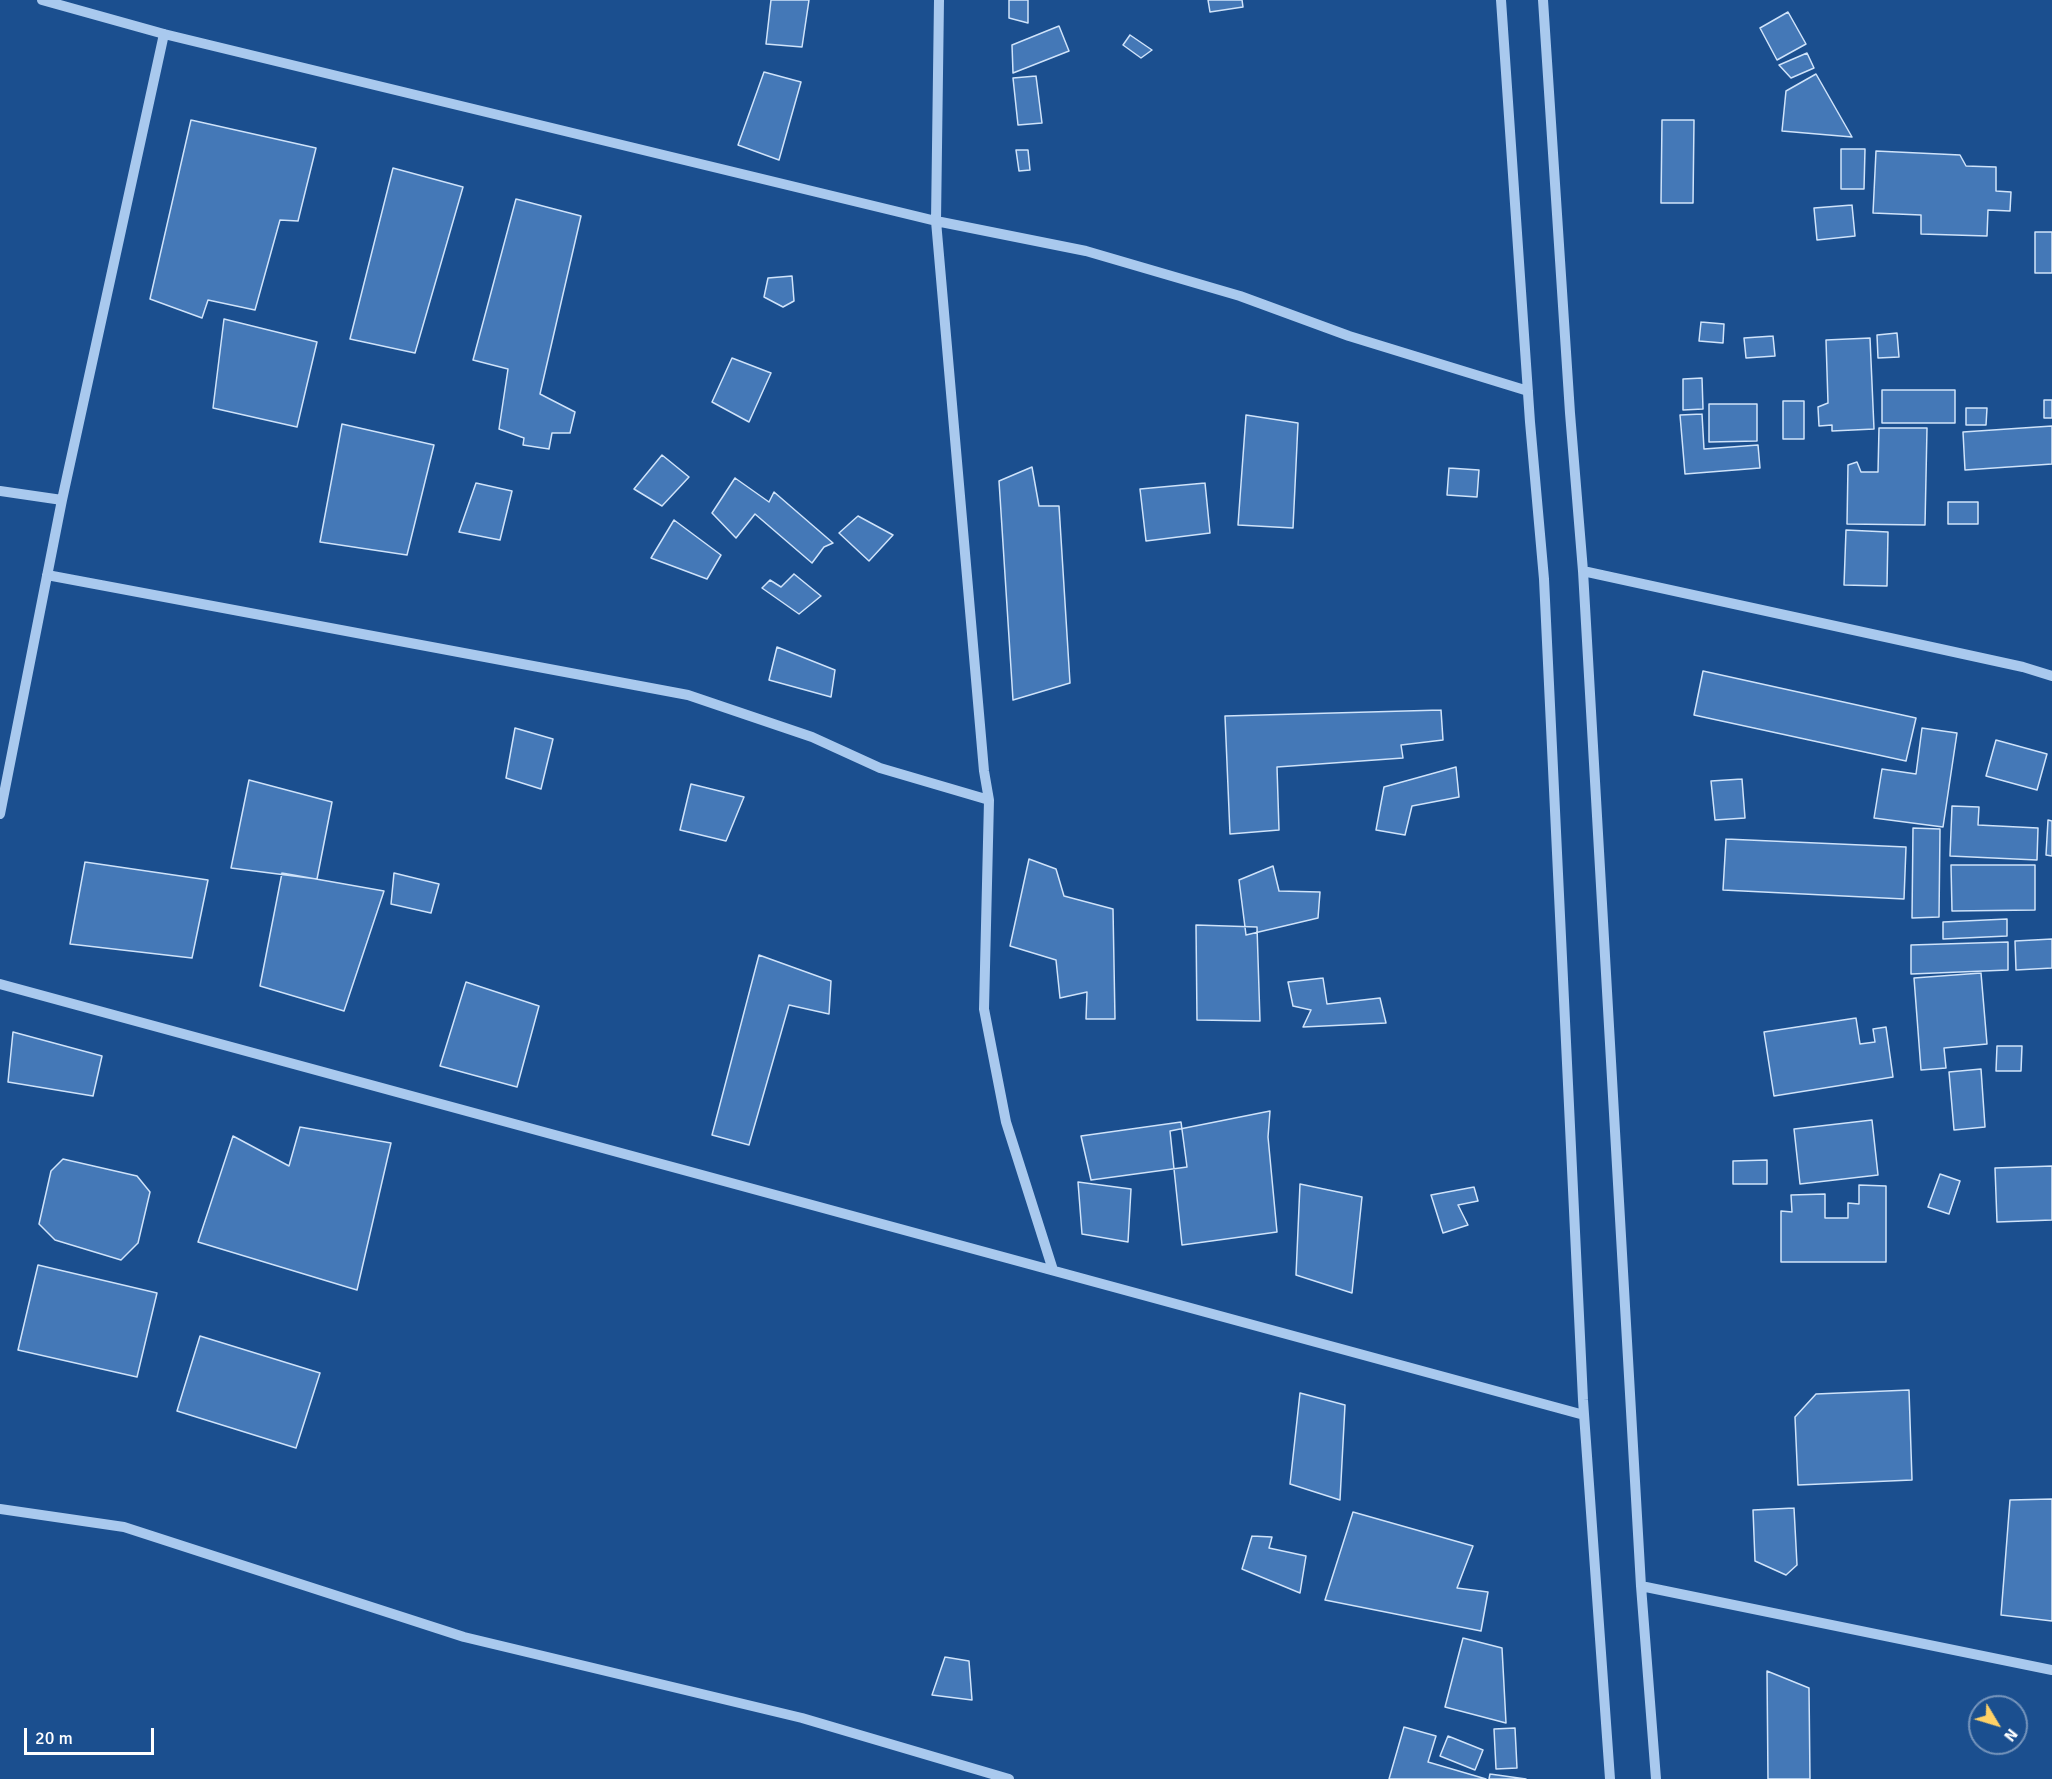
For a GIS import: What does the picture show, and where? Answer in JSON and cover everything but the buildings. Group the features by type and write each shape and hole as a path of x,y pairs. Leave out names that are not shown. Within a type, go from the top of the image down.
{"street":[{"path":"42,0 164,34 936,221 1086,251 1240,296 1349,336 1528,391"},
{"path":"939,0 936,221 984,771 989,800 984,1009 1006,1122 1053,1270"},
{"path":"1500,0 1544,579 1584,1414 1610,1779"},
{"path":"1543,0 1570,413 1583,571 1641,1586 1656,1779"},
{"path":"0,814 62,500 164,34"},
{"path":"0,491 62,500"},
{"path":"1583,571 2023,667 2052,676"},
{"path":"47,575 688,694 812,737 880,768 989,800"},
{"path":"0,984 1584,1414"},
{"path":"0,1509 124,1527 464,1637 802,1718 1009,1779"},
{"path":"1641,1586 2052,1670"}]}
